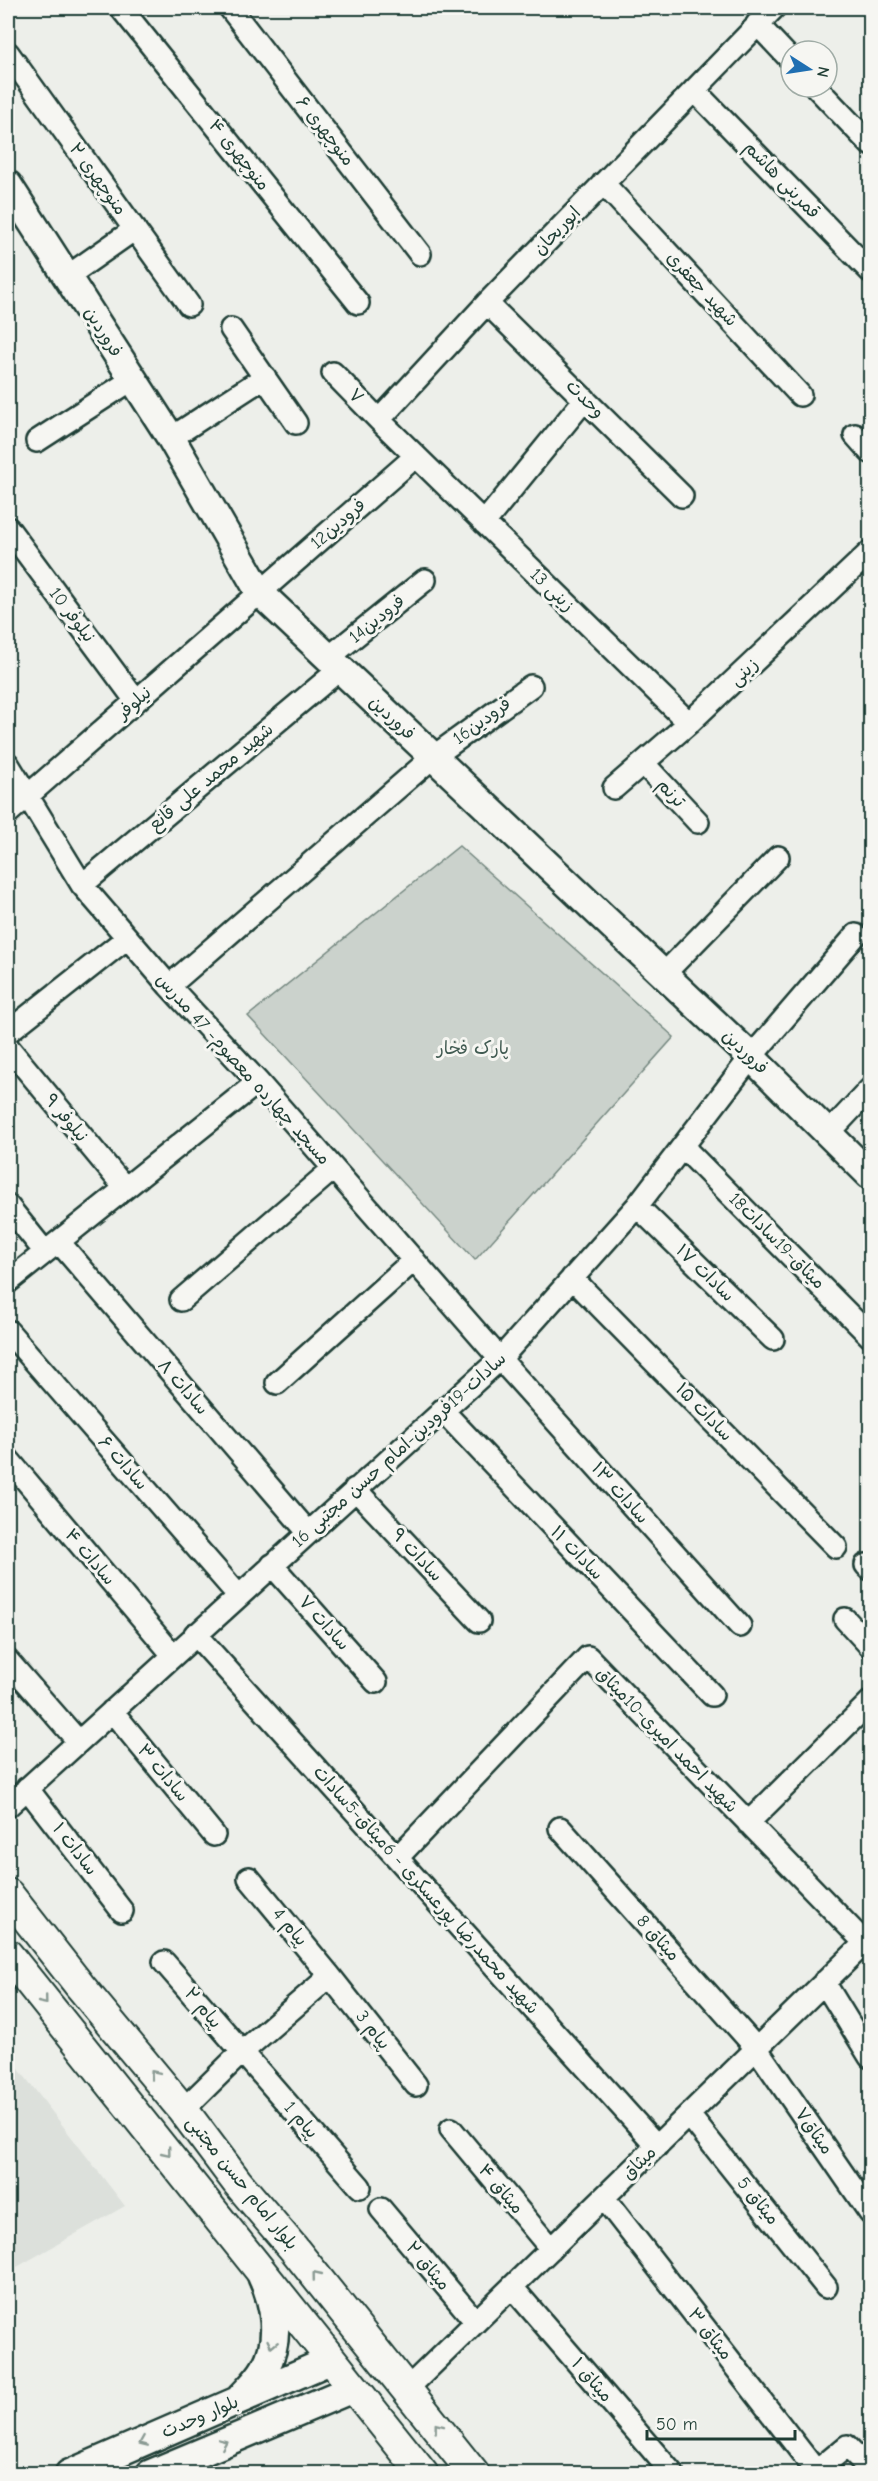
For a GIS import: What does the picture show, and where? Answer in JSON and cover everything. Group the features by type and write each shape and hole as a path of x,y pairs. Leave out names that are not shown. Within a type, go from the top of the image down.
{"main road":[{"name":"بلوار امام حسن مجتبی","path":"8,1894 80,1986 183,2110 237,2182 474,2474"},
{"path":"8,1955 423,2474"}],"street":[{"name":"منوچهری ۴","path":"121,8 358,303"},
{"name":"منوچهری ۶","path":"230,8 420,254"},
{"name":"ابوریحان","path":"379,420 487,303 774,8"},
{"path":"757,24 779,47"},
{"name":"منوچهری ۲","path":"8,53 189,305"},
{"name":"قمربنی هاشم","path":"694,90 870,271"},
{"path":"827,99 870,144"},
{"name":"شهید جعفری","path":"603,183 800,395"},
{"name":"فروردین","path":"8,188 68,276 171,438 260,592 751,1057 870,1175"},
{"path":"68,276 135,230"},
{"name":"وحدت","path":"487,303 682,496"},
{"path":"231,329 296,423"},
{"name":"۷","path":"333,373 379,420"},
{"path":"171,438 265,378"},
{"path":"37,441 133,379"},
{"path":"484,523 585,399"},
{"path":"379,420 416,456"},
{"path":"855,435 870,452"},
{"name":"زینی 13","path":"416,456 689,723"},
{"name":"12فرودین","path":"260,592 416,456"},
{"name":"نیلوفر 10","path":"8,528 136,701"},
{"name":"زینی","path":"614,788 689,723 870,552"},
{"name":"14فرودین","path":"334,663 425,580"},
{"name":"نیلوفر","path":"8,813 260,592"},
{"name":"شهید محمد علی قانع","path":"82,885 334,663"},
{"name":"16فرودین","path":"169,986 433,757 531,686"},
{"name":"ترنم","path":"643,763 698,822"},
{"name":"مسجد چهارده معصوم- 47 مدرس","path":"8,764 82,885 500,1359"},
{"path":"663,975 778,857"},
{"name":"سادات-19فرودین-امام حسن مجتبی 16","path":"8,1806 500,1359 637,1206 751,1057 856,935"},
{"path":"8,1032 127,938"},
{"name":"نیلوفر ۹","path":"8,1047 125,1188"},
{"path":"8,1282 258,1082"},
{"path":"828,1134 870,1089"},
{"name":"18میثاق-19سادات","path":"683,1147 870,1336"},
{"path":"181,1299 333,1169"},
{"name":"سادات ۸","path":"8,1206 52,1247 308,1533"},
{"name":"سادات ۱۷","path":"637,1206 773,1339"},
{"path":"277,1383 414,1260"},
{"name":"سادات ۱۵","path":"572,1278 836,1547"},
{"name":"سادات ۶","path":"8,1330 238,1595"},
{"name":"سادات ۱۳","path":"500,1359 740,1626"},
{"name":"سادات ۱۱","path":"442,1410 712,1695"},
{"name":"سادات ۴","path":"8,1459 173,1655"},
{"name":"سادات ۹","path":"355,1489 479,1621"},
{"name":"سادات ۷","path":"272,1565 376,1682"},
{"path":"845,1619 870,1646"},
{"name":"شهید محمدرضا پورعسکری - 6میثاق-5سادات","path":"195,1634 657,2146"},
{"name":"شهید احمد امیری-10میثاق","path":"397,1858 588,1658 748,1823 868,1941"},
{"path":"8,1661 78,1741"},
{"path":"748,1823 870,1702"},
{"name":"سادات ۳","path":"112,1711 214,1835"},
{"name":"سادات ‍‍۱","path":"27,1788 122,1911"},
{"name":"میثاق 8","path":"560,1828 757,2049"},
{"name":"پیام 4","path":"249,1878 330,1976"},
{"name":"میثاق","path":"407,2389 868,1941"},
{"name":"پیام ۲","path":"164,1962 241,2053"},
{"path":"183,2110 241,2053 330,1976"},
{"name":"پیام 3","path":"330,1976 416,2085"},
{"path":"825,1983 870,2056"},
{"name":"میثاق۷","path":"757,2049 870,2213"},
{"name":"پیام 1","path":"241,2053 360,2187"},
{"name":"میثاق 5","path":"689,2115 826,2287"},
{"name":"میثاق ۴","path":"451,2129 551,2249"},
{"name":"میثاق ۳","path":"604,2198 815,2472"},
{"name":"میثاق ۲","path":"381,2209 476,2322"},
{"path":"239,2400 266,2367 275,2329 270,2294 258,2268"},
{"name":"میثاق ۱","path":"512,2287 673,2474"},
{"name":"بلوار وحدت","path":"69,2474 331,2360"},
{"name":"بلوار وحدت","path":"150,2474 354,2388"},
{"path":"815,2472 847,2446 870,2470"}],"shaded area":[{"path":"8,2055 125,2206 8,2272"}],"green space":[{"name":"پارک فخار","path":"459,846 674,1037 475,1260 248,1016"}]}
